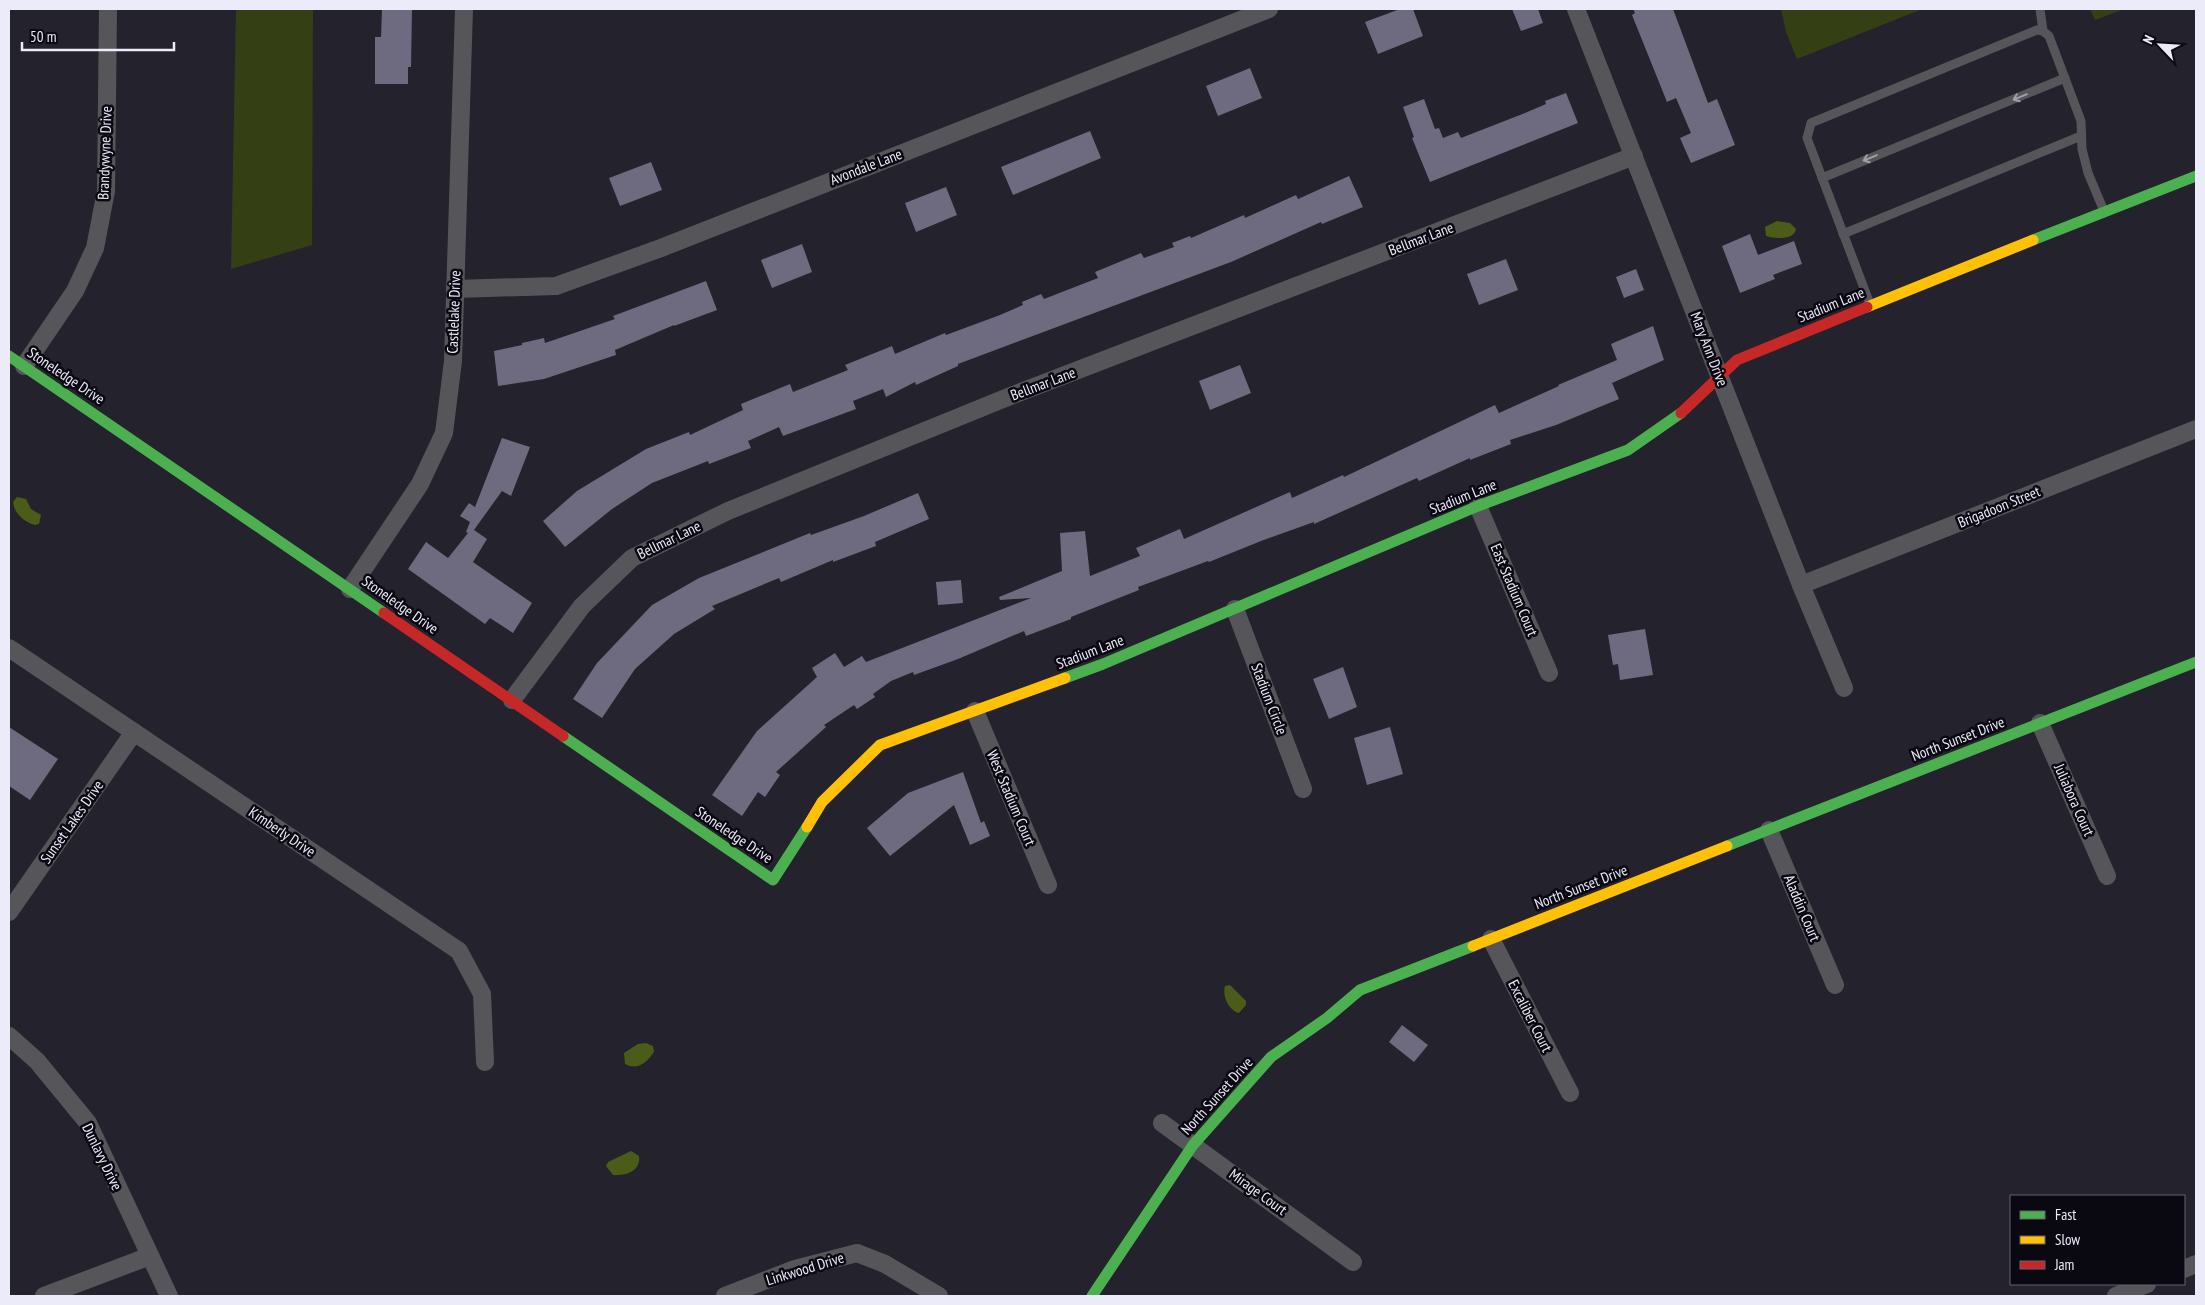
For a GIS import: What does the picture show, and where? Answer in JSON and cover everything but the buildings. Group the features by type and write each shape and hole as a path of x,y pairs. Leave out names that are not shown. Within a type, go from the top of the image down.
{"street":[{"name":"Brandywyne Drive","path":"24,366 75,291 95,248 106,191 108,9"},
{"name":"Castlelake Drive","path":"350,589 420,484 444,433 453,361 464,9"},
{"name":"Avondale Lane","path":"455,289 556,286 661,248 1269,9"},
{"name":"Mary Ann Drive","path":"1576,9 1801,585 1844,688"},
{"name":"Bellmar Lane","path":"512,700 582,606 632,558 728,511 1008,397 1634,156"},
{"name":"Stadium Lane","path":"774,880 822,802 880,745 1103,664 1478,506 1628,450 1690,406 1737,360 1870,305 2196,176"},
{"name":"Stoneledge Drive","path":"9,356 774,880"},
{"name":"Brigadoon Street","path":"1801,585 2196,429"},
{"name":"East Stadium Court","path":"1478,506 1549,674"},
{"name":"Stadium Circle","path":"1235,609 1303,789"},
{"name":"Kimberly Drive","path":"9,648 459,951 482,994 485,1062"},
{"name":"North Sunset Drive","path":"1092,1296 1192,1145 1271,1057 1327,1018 1360,990 2196,662"},
{"name":"West Stadium Court","path":"974,711 1048,885"},
{"name":"Juliabora Court","path":"2040,723 2107,876"},
{"name":"Sunset Lakes Drive","path":"9,912 134,732"},
{"name":"Aladdin Court","path":"1769,830 1835,986"},
{"name":"Excaliber Court","path":"1491,939 1570,1093"},
{"name":"Dunlavy Drive","path":"9,1036 38,1061 88,1123 169,1296"},
{"name":"Mirage Court","path":"1162,1123 1353,1262"},
{"name":"Linkwood Drive","path":"725,1296 795,1269 857,1253 886,1264 939,1296"},
{"path":"44,1296 150,1256"},
{"path":"2116,1296 2144,1285"}],"lane":[{"path":"2040,9 2043,31"},
{"path":"1870,305 1807,138 1811,123 2037,30 2043,31 2049,36 2065,78 2081,121 2082,149 2088,172 2105,212"},
{"path":"1822,178 2065,78"},
{"path":"1843,234 2081,136"}],"shaded area":[{"path":"236,9 313,9 312,245 231,269"},
{"path":"1781,9 1922,9 1797,59 1786,32"},
{"path":"2090,9 2124,9 2095,20"},
{"path":"1777,221 1790,223 1796,229 1795,233 1784,238 1766,236 1765,227"},
{"path":"17,497 26,499 31,509 41,515 39,524 35,525 27,522 20,516 13,502"},
{"path":"1230,985 1246,1001 1246,1005 1239,1013 1229,1006 1225,998 1225,986"},
{"path":"646,1043 653,1046 654,1052 648,1059 638,1066 625,1064 624,1053 638,1044"},
{"path":"631,1151 639,1156 638,1165 635,1169 623,1175 613,1175 606,1166 608,1162"}],"traffic: fast":[{"path":"2033,240 2196,176"},
{"path":"9,356 384,613"},
{"path":"1065,678 1103,664 1478,506 1628,450 1681,413"},
{"path":"1727,846 2196,662"},
{"path":"563,736 773,880 807,827"},
{"path":"1092,1296 1193,1145 1271,1057 1327,1018 1360,990 1473,946"}],"traffic: slow":[{"path":"1867,307 2033,240"},
{"path":"807,827 822,802 880,745 1065,678"},
{"path":"1473,946 1727,846"}],"traffic: jam":[{"path":"1681,413 1737,360 1867,307"},
{"path":"384,613 563,736"}]}
